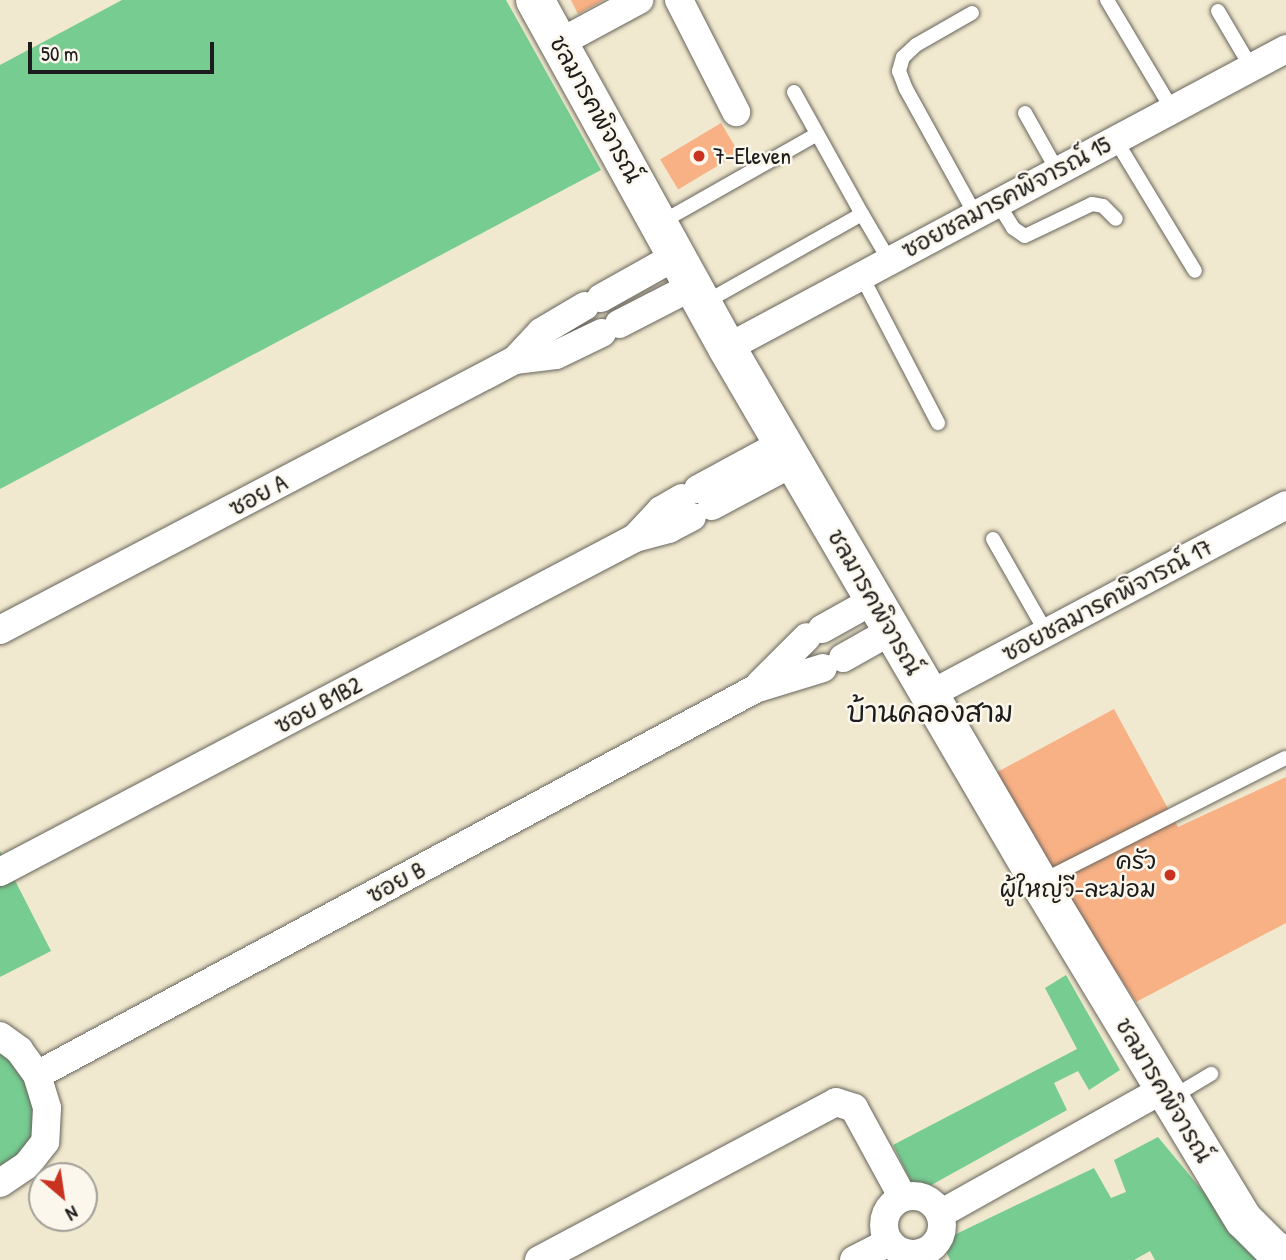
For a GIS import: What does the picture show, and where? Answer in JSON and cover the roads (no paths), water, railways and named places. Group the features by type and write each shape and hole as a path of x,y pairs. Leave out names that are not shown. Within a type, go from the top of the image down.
{"street":[{"name":"ชลมารคพิจารณ์","path":"535,0 561,42 727,348 1039,882 1244,1220 1273,1249 1286,1256"},
{"path":"561,42 639,0"},
{"path":"679,0 736,112"},
{"name":"ซอยชลมารคพิจารณ์ 15","path":"727,348 1286,49"},
{"name":"ซอย A","path":"0,630 515,360 541,332 593,302 683,267"},
{"name":"ซอย A","path":"515,360 556,355 610,329 683,267"},
{"name":"ซอย B1B2","path":"0,872 635,538 669,529 696,502 788,452"},
{"name":"ซอยชลมารคพิจารณ์ 17","path":"929,695 1286,505"},
{"name":"ซอย B","path":"755,689 814,633 882,615"},
{"name":"ซอย B","path":"37,1075 755,689 833,663 882,615"},
{"path":"0,1037 19,1050 37,1075 47,1108 46,1142 27,1165 0,1183"},
{"path":"940,1214 1167,1094"},
{"path":"539,1260 836,1102 854,1108 904,1198"},
{"path":"918,1196 927,1199 940,1214 941,1232 934,1254 904,1252 889,1242 884,1223 886,1213 891,1205 904,1198 918,1196"},
{"path":"854,1260 889,1242"}],"lane":[{"path":"1107,0 1172,109"},
{"path":"1218,11 1251,67"},
{"path":"972,13 916,45 903,57 900,71 906,89 986,208 1025,236 1093,204 1103,206 1116,219"},
{"path":"793,92 888,260"},
{"path":"1026,113 1058,170"},
{"path":"683,267 817,134"},
{"path":"1115,139 1195,271"},
{"path":"683,267 862,214"},
{"path":"861,275 938,423"},
{"path":"993,539 1046,632"},
{"path":"1039,882 1286,758"},
{"path":"1167,1094 1211,1074"}],"place":[{"name":"7-Eleven","path":"699,156"},
{"name":"ครัว ผู้ใหญ่วี-ละม่อม","path":"1170,875"}],"district":[{"name":"บ้านคลองสาม","path":"930,712"}]}
